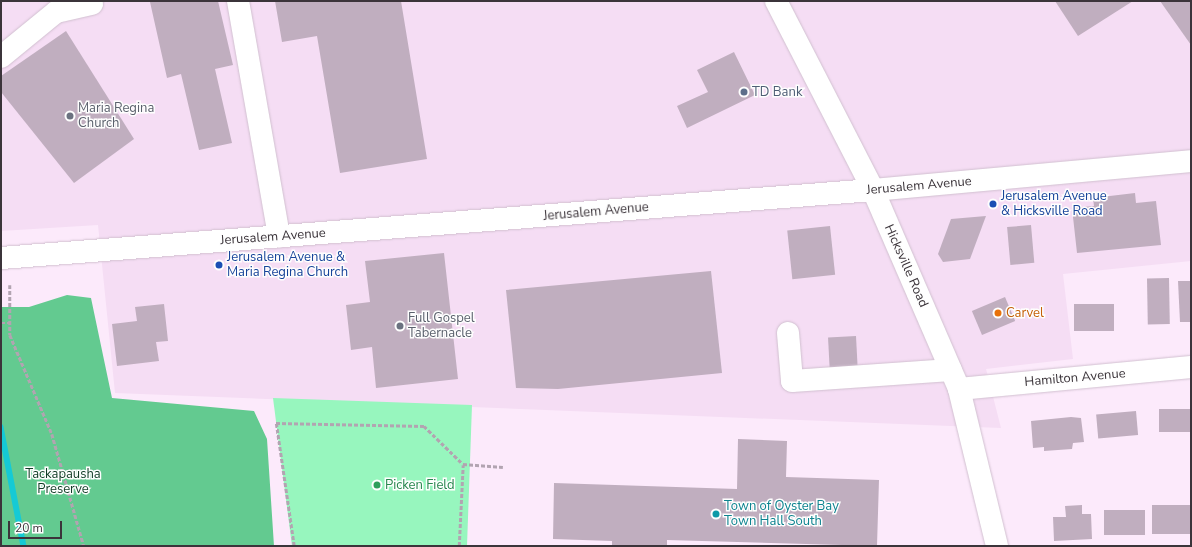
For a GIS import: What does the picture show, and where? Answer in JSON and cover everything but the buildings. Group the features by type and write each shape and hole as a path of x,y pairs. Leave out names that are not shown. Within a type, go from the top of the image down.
{"main road":[{"path":"238,1 279,236"},
{"name":"Hicksville Road","path":"776,1 873,190 955,379 997,546"},
{"path":"1,57 56,12 92,4"},
{"name":"Jerusalem Avenue","path":"1,258 873,190 1191,161"},
{"name":"Hamilton Avenue","path":"788,333 792,381 955,379 1191,367"}],"path":[{"path":"10,285 10,335 52,434 84,546"},
{"path":"1,323 10,323"},
{"path":"294,546 276,423 424,426 463,464 503,466"},
{"path":"459,546 463,464"}],"shaded area":[{"path":"1,1 1191,1 1191,261 1063,274 1073,359 986,369 1001,428 115,393 98,225 1,231"}],"green space":[{"name":"Tackapausha Preserve","path":"67,295 91,298 112,398 254,411 267,439 274,546 1,546 1,307 29,307"},
{"name":"Picken Field","path":"273,398 472,405 467,546 292,546"}],"waterway":[{"path":"1,427 24,546"}],"place":[{"name":"TD Bank","path":"744,92"},
{"name":"Maria Regina Church","path":"70,116"},
{"name":"Jerusalem Avenue & Hicksville Road","path":"993,204"},
{"name":"Jerusalem Avenue & Maria Regina Church","path":"219,265"},
{"name":"Carvel","path":"998,313"},
{"name":"Full Gospel Tabernacle","path":"400,326"},
{"name":"Picken Field","path":"377,485"},
{"name":"Town of Oyster Bay Town Hall South","path":"716,514"}]}
